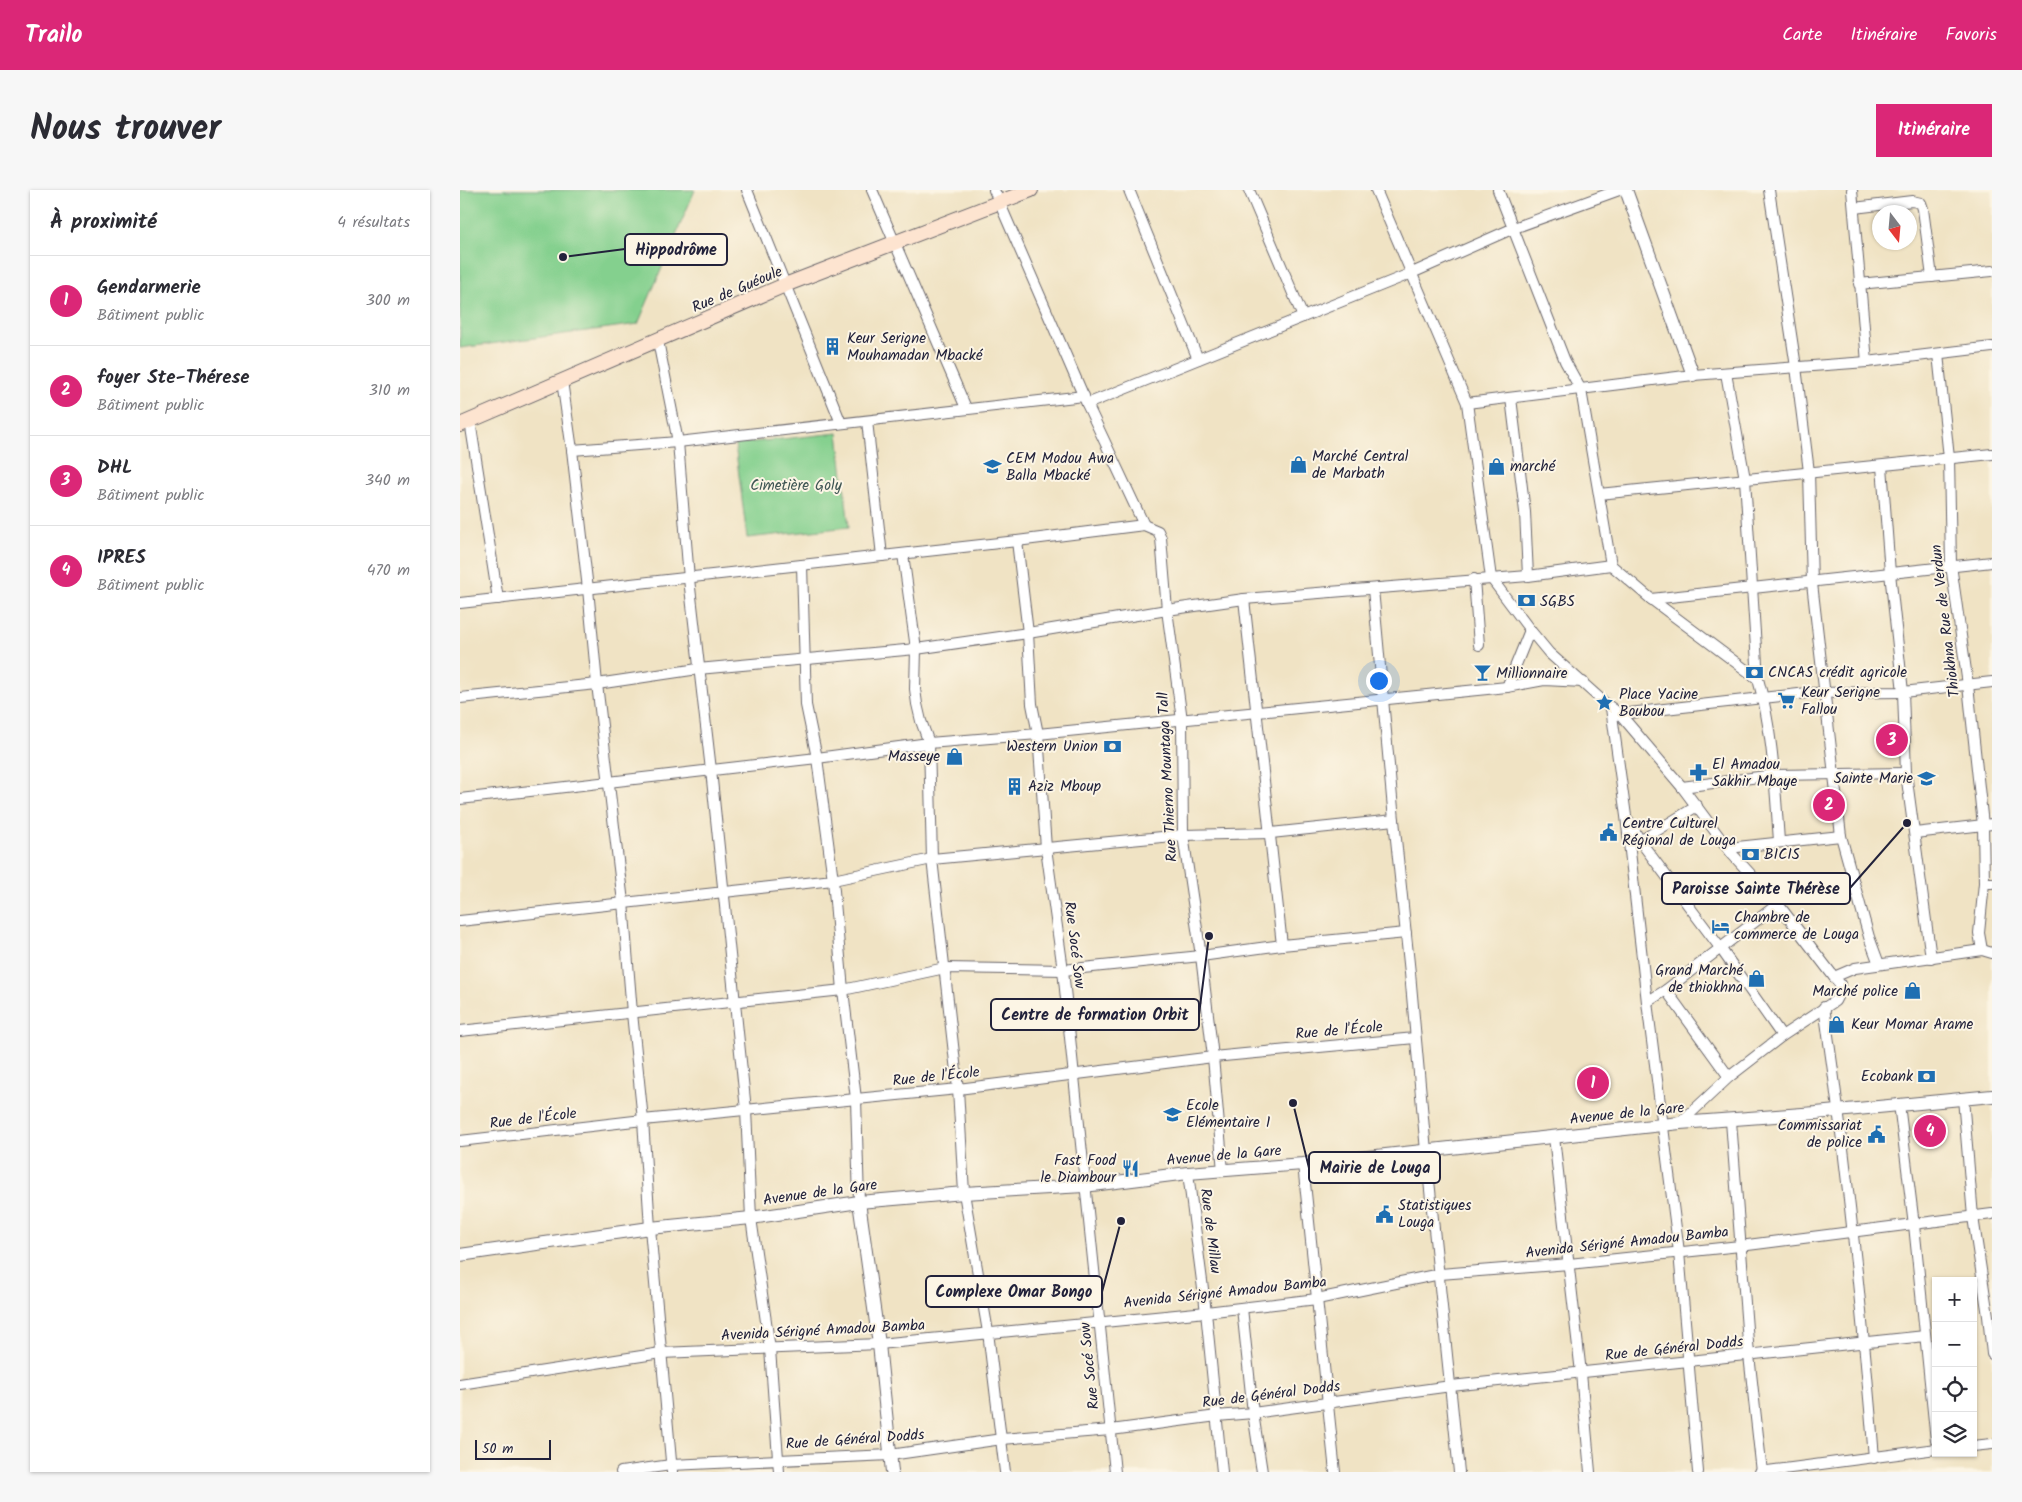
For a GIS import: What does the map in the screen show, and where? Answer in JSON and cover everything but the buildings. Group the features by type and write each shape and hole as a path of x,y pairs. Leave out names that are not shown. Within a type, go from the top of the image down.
{"main road":[{"name":"Rue de Guéoule","path":"465,423 785,286 894,244 997,196 1031,190"}],"street":[{"path":"747,190 841,423"},
{"path":"872,190 966,408"},
{"path":"1129,190 1198,359"},
{"path":"1249,190 1303,317"},
{"path":"1376,190 1467,403 1491,578 1549,653 1620,714 1697,806 1728,848 1778,904 1840,984 1840,991 1835,1001 1782,1036 1730,1077 1680,1124"},
{"path":"1498,190 1561,353 1581,390 1611,565 1652,599 1758,679"},
{"path":"572,450 678,442 966,408 1086,400 1198,359 1303,317 1412,273 1514,228 1619,190"},
{"path":"1626,190 1693,375"},
{"path":"1769,190 1796,366 1809,472 1812,583 1841,836 1869,937 1879,964"},
{"path":"1852,190 1867,362"},
{"path":"460,603 1018,541 1144,525 1086,400 997,196"},
{"path":"1854,208 1912,201 1921,203 1932,277"},
{"path":"1859,284 1992,270"},
{"path":"658,341 678,442 688,578 725,892 734,1002 746,1110 751,1218 770,1349 779,1472"},
{"path":"1467,403 1693,375 1867,362 1992,347"},
{"name":"Thiokhna Rue de Verdun","path":"1938,354 1949,458 1951,565 1987,825 1988,883 1979,933 1987,952"},
{"path":"1726,373 1745,478 1758,679 1764,698 1780,841"},
{"path":"562,381 572,450 623,902 643,1120 650,1228 671,1468"},
{"path":"1511,398 1525,512 1528,576"},
{"path":"867,421 882,556"},
{"path":"465,423 498,599"},
{"path":"1599,494 1992,454"},
{"path":"1882,466 1902,692 1906,773 1931,958"},
{"name":"Rue Thierno Mountaga Tall","path":"1144,525 1158,531 1161,538 1167,610 1182,720 1183,835 1201,956 1213,1057 1223,1171"},
{"name":"Rue Socé Sow","path":"1018,541 1028,633 1032,704 1038,734 1046,848 1064,970 1084,1186 1115,1472"},
{"path":"903,554 916,648 915,689 917,704 920,721 929,743 932,859 958,1089 964,1193 988,1332 1005,1472"},
{"path":"1652,599 1992,562"},
{"path":"802,565 806,705 817,758 833,880 843,990 856,1099 859,1202 879,1344 892,1472"},
{"path":"460,698 597,684 698,669 916,648 1028,633 1244,599 1528,576 1611,565"},
{"path":"1474,579 1479,645"},
{"path":"1373,589 1426,1151 1459,1472"},
{"path":"1244,599 1282,945"},
{"path":"1507,688 1530,630"},
{"path":"460,799 817,758 929,743 1507,688 1544,680 1583,682"},
{"path":"1620,714 1764,698 1825,693 1902,692 1992,682"},
{"path":"1611,708 1679,1252 1698,1472"},
{"path":"1682,788 1774,775 1906,773"},
{"path":"1640,841 1697,806"},
{"path":"1626,816 1640,841 1721,949 1782,1036"},
{"path":"460,920 833,880 932,859 1183,835 1271,833 1394,820"},
{"path":"1915,833 1987,825"},
{"path":"1728,848 1841,836"},
{"path":"1647,1002 1721,949 1778,904"},
{"path":"460,1031 843,990 945,968 1064,970 1406,933"},
{"path":"1834,977 1855,968 1879,964 1987,952"},
{"path":"1666,990 1730,1077"},
{"path":"1824,1007 1839,1110 1865,1343 1874,1458"},
{"name":"Rue de l'École","path":"460,1141 643,1120 958,1089 1213,1057 1415,1038"},
{"name":"Avenue de la Gare","path":"460,1255 650,1228 751,1218 859,1202 964,1193 1084,1186 1188,1173 1302,1164 1680,1124 1731,1121 1992,1096"},
{"path":"1963,1098 1973,1217 1990,1315 1992,1354"},
{"path":"1899,1104 1914,1225 1933,1412"},
{"path":"1731,1121 1749,1355 1761,1472 1932,1450"},
{"path":"1554,1137 1581,1373 1590,1472"},
{"path":"1302,1164 1335,1472"},
{"name":"Rue de Millau","path":"1188,1173 1206,1312 1222,1472"},
{"name":"Avenida Sérigné Amadou Bamba","path":"460,1384 661,1354 879,1344 1206,1312 1317,1299 1440,1274 1569,1264 1740,1246 1992,1214"},
{"path":"1242,1308 1253,1413 1262,1472"},
{"name":"Rue de Général Dodds","path":"621,1472 778,1460 890,1455 1002,1438 1111,1430 1451,1386 1925,1336"},
{"path":"1977,1446 1992,1444"}],"green space":[{"path":"460,190 695,190 638,324 460,348"},
{"name":"Cimetière Goly","path":"838,433 849,527 747,538 735,444"}],"place":[{"name":"Hippodrôme","path":"563,257"},
{"name":"Keur Serigne Mouhamadan Mbacké","path":"833,347"},
{"name":"Marché Central de Marbath","path":"1298,465"},
{"name":"marché","path":"1496,466"},
{"name":"CEM Modou Awa Balla Mbacké","path":"992,467"},
{"name":"SGBS","path":"1526,601"},
{"name":"CNCAS crédit agricole","path":"1754,672"},
{"name":"Millionnaire","path":"1482,673"},
{"name":"Keur Serigne Fallou","path":"1787,701"},
{"name":"Place Yacine Boubou","path":"1605,703"},
{"name":"DHL","path":"1892,740"},
{"name":"Western Union","path":"1112,746"},
{"name":"Masseye","path":"954,756"},
{"name":"El Amadou Sakhir Mbaye","path":"1698,773"},
{"name":"Sainte Marie","path":"1927,778"},
{"name":"Aziz Mboup","path":"1014,786"},
{"name":"foyer Ste-Thérese","path":"1829,805"},
{"name":"Paroisse Sainte Thérèse","path":"1907,823"},
{"name":"Centre Culturel Régional de Louga","path":"1608,832"},
{"name":"BICIS","path":"1750,854"},
{"name":"Chambre de commerce de Louga","path":"1720,926"},
{"name":"Centre de formation Orbit","path":"1209,936"},
{"name":"Grand Marché de thiokhna","path":"1757,979"},
{"name":"Marché police","path":"1912,991"},
{"name":"Keur Momar Arame","path":"1837,1024"},
{"name":"Ecobank","path":"1927,1076"},
{"name":"Gendarmerie","path":"1593,1083"},
{"name":"Mairie de Louga","path":"1293,1103"},
{"name":"Ecole Elémentaire 1","path":"1172,1114"},
{"name":"IPRES","path":"1930,1131"},
{"name":"Commissariat de police","path":"1876,1134"},
{"name":"Fast Food le Diambour","path":"1130,1169"},
{"name":"Statistiques Louga","path":"1384,1214"},
{"name":"Complexe Omar Bongo","path":"1121,1221"}]}
